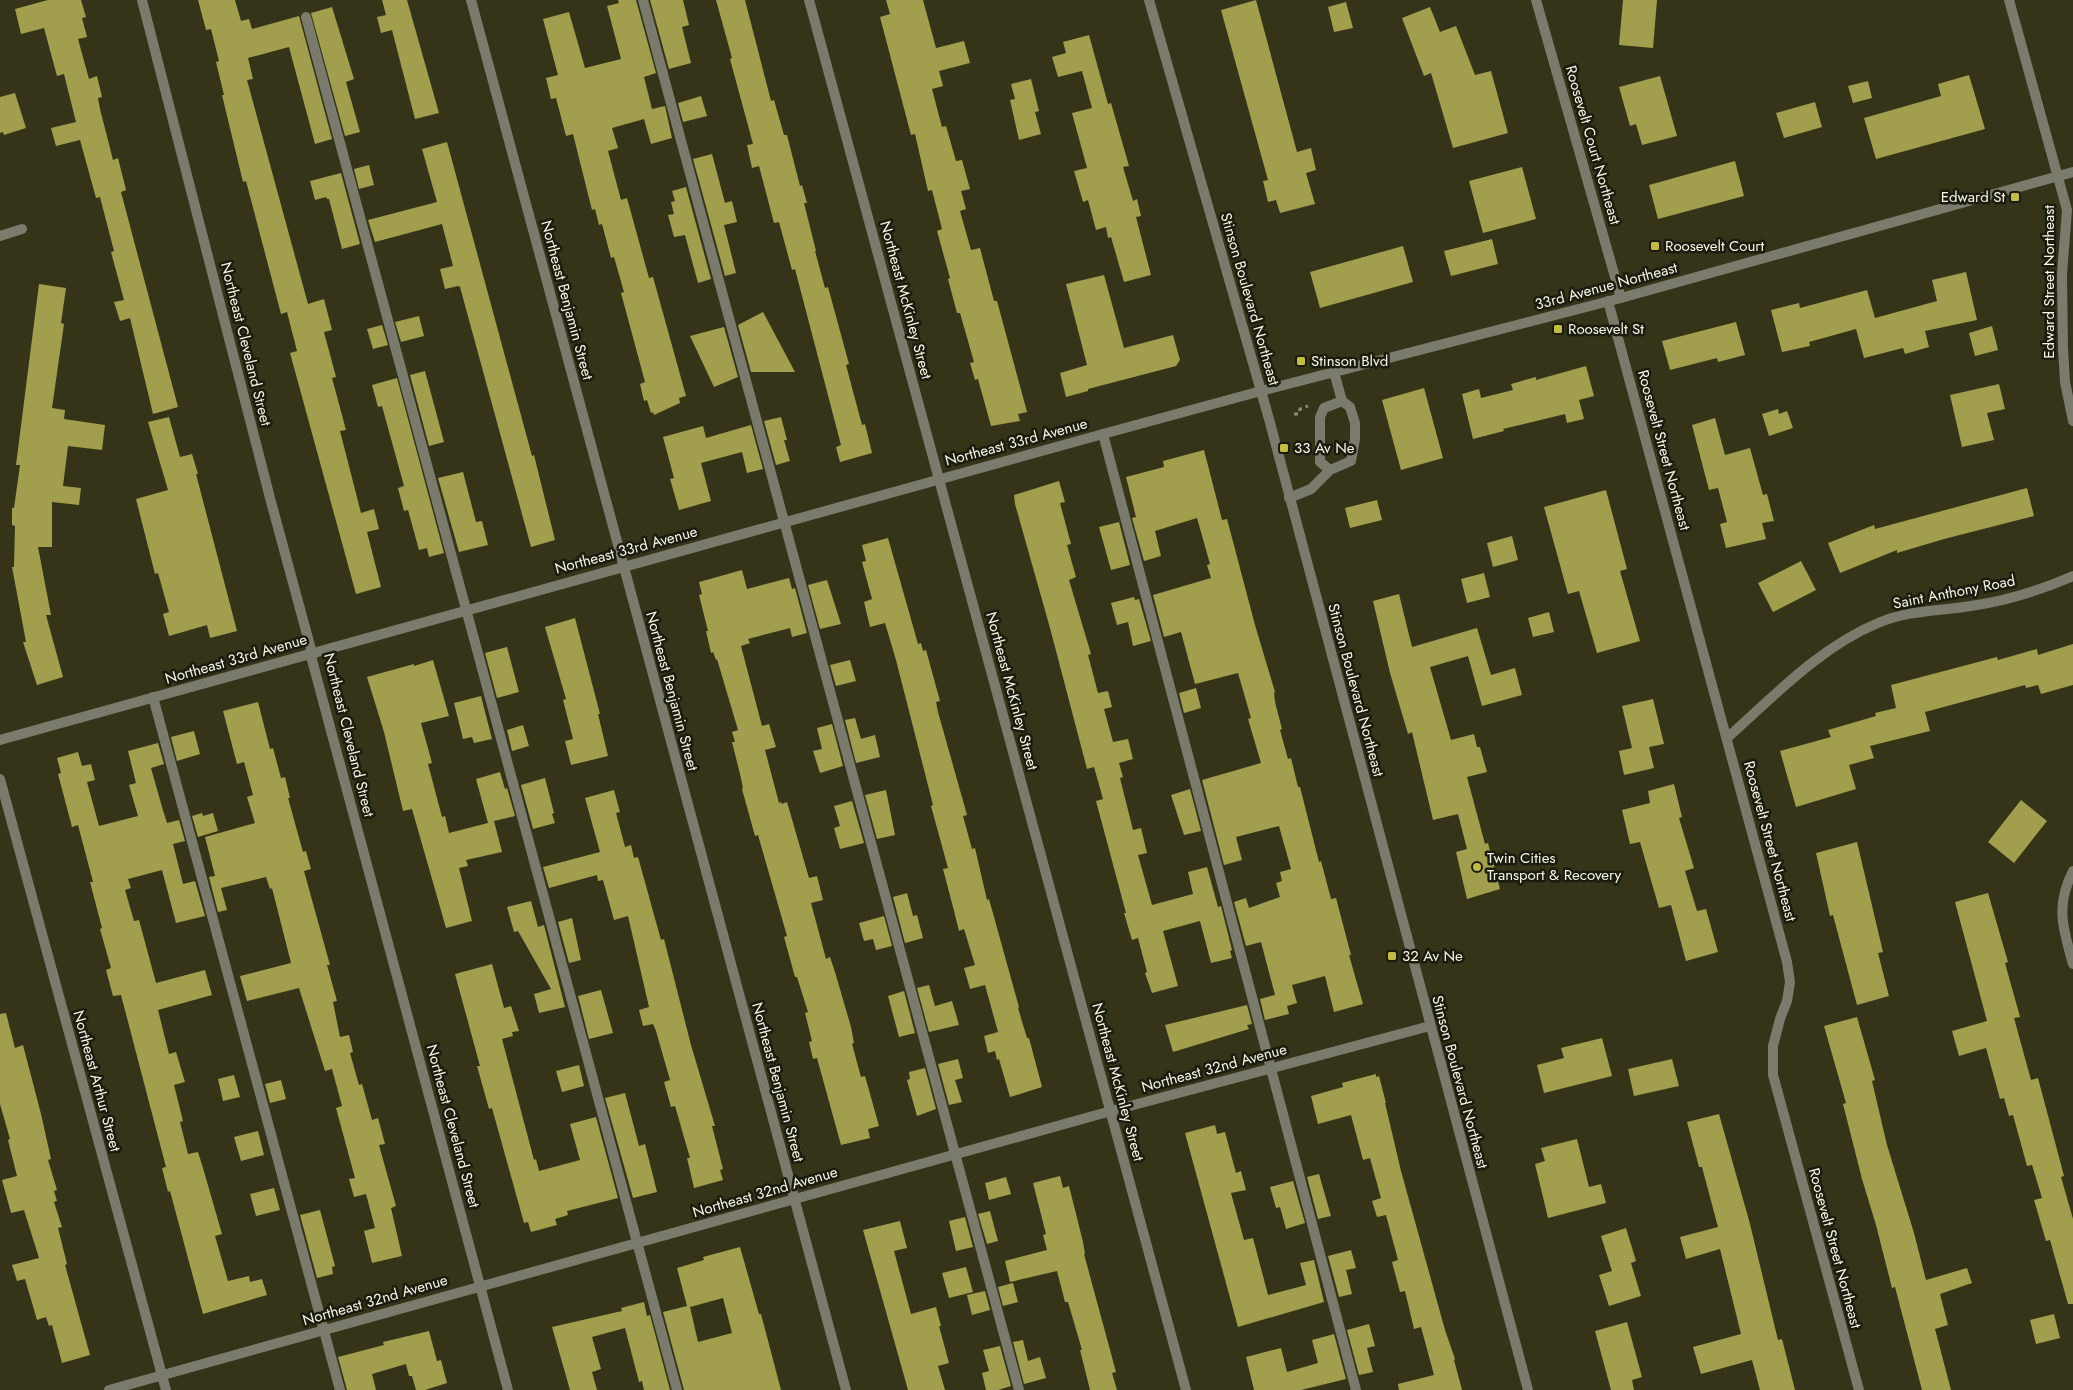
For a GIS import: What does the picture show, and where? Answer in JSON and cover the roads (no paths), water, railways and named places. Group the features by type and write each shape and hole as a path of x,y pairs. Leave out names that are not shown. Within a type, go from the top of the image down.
{"street":[{"name":"Northeast Cleveland Street","path":"142,0 267,488 312,653 312,660 508,1390"},
{"name":"Northeast Benjamin Street","path":"471,0 846,1390"},
{"path":"644,0 783,522 1019,1390"},
{"name":"Northeast McKinley Street","path":"809,0 1186,1390"},
{"name":"Stinson Boulevard Northeast","path":"1149,0 1261,391 1528,1390"},
{"name":"Roosevelt Court Northeast","path":"1536,0 1621,298"},
{"name":"Edward Street Northeast","path":"2009,0 2067,210 2062,274 2064,382 2073,421"},
{"path":"306,17 677,1390"},
{"name":"33rd Avenue Northeast","path":"1261,391 1621,298 2073,172"},
{"path":"0,236 22,229"},
{"name":"Roosevelt Street Northeast","path":"1608,301 1787,962 1790,982 1787,1001 1780,1018 1773,1046 1773,1075 1859,1390"},
{"path":"1289,498 1311,490 1330,470 1351,462 1355,439 1355,423 1350,407 1342,401 1334,372"},
{"name":"Northeast 33rd Avenue","path":"0,740 1261,391"},
{"path":"1330,470 1320,462 1320,417 1324,408 1342,401"},
{"path":"1103,434 1269,1069 1356,1390"},
{"name":"Saint Anthony Road","path":"1727,738 1797,676 1836,646 1878,623 1924,610 1971,606 2002,599 2056,584 2073,576"},
{"path":"153,697 340,1390"},
{"name":"Northeast Arthur Street","path":"0,779 166,1390"},
{"path":"2073,871 2066,885 2061,911 2073,964"},
{"name":"Northeast 32nd Avenue","path":"109,1390 1111,1111 1430,1026"}],"place":[{"name":"Edward St","path":"2015,197"},
{"name":"Roosevelt Court","path":"1655,246"},
{"name":"Roosevelt St","path":"1558,329"},
{"name":"Stinson Blvd","path":"1301,361"},
{"name":"33 Av Ne","path":"1284,448"},
{"name":"Twin Cities Transport & Recovery","path":"1477,867"},
{"name":"32 Av Ne","path":"1392,956"}]}
